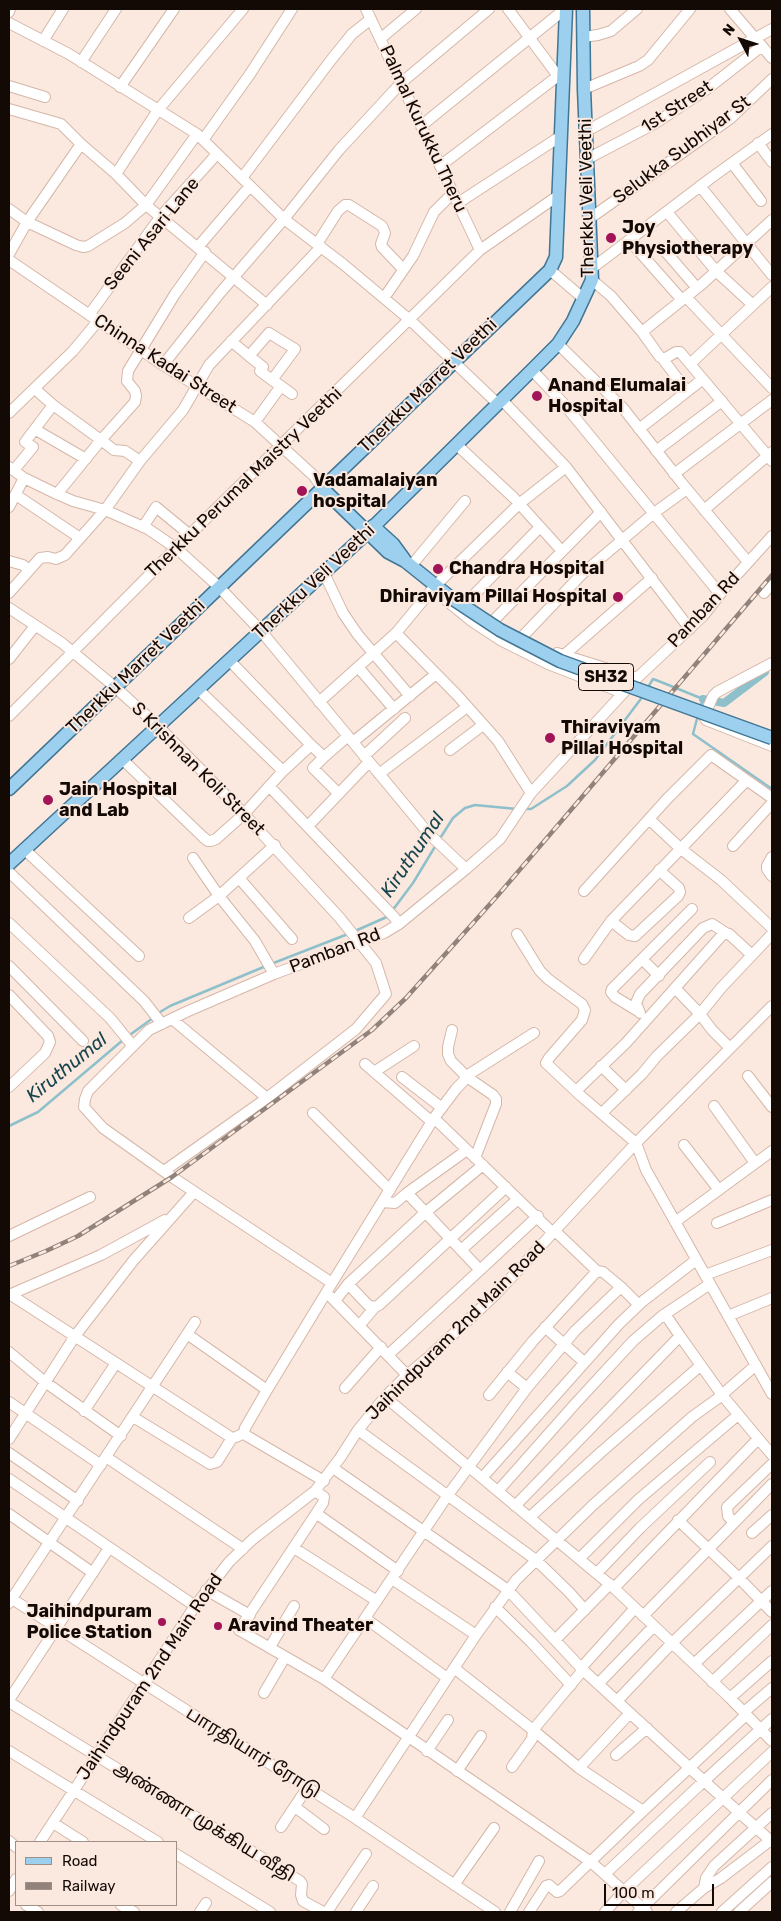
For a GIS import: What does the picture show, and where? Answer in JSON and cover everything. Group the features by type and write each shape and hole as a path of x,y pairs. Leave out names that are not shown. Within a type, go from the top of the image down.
{"main road":[{"path":"550,270 556,257 561,136 561,76 565,9"},
{"name":"Therkku Veli Veethi","path":"9,864 371,529 558,344 584,299 591,274 583,9"},
{"name":"Therkku Marret Veethi","path":"9,789 550,270"},
{"path":"325,485 371,529"},
{"name":"SH32","path":"371,529 393,544 408,564 443,591 500,630 560,661 772,738"}],"street":[{"path":"43,41 63,9"},
{"path":"81,62 116,9"},
{"path":"120,87 174,9"},
{"path":"116,174 158,110 243,9"},
{"path":"9,209 27,222 83,247 88,246 125,222 146,205 250,74 290,12 278,9"},
{"name":"Palmal Kurukku Theru","path":"366,9 480,250"},
{"path":"380,39 416,9"},
{"path":"163,365 339,150 401,83 489,9"},
{"path":"440,166 561,76 508,9"},
{"path":"422,126 565,9"},
{"path":"584,38 612,31 638,9"},
{"path":"584,89 639,66 648,60 690,9"},
{"path":"731,9 772,58"},
{"path":"57,494 135,402 136,396 127,381 127,374 201,250 246,182 342,47 352,34 371,19"},
{"path":"9,23 81,62 200,137 284,219 410,320 500,402 566,467 690,628"},
{"path":"586,132 758,42 772,29"},
{"name":"1st Street","path":"587,159 662,119 707,90 758,42"},
{"name":"Selukka Subhiyar St","path":"589,219 731,118 772,79"},
{"path":"9,86 45,96"},
{"path":"9,110 61,124 116,174 146,205 267,305"},
{"path":"687,391 642,332 591,274 630,240 772,134"},
{"path":"458,203 561,136"},
{"path":"758,143 772,162"},
{"path":"9,254 27,222 81,144"},
{"name":"Seeni Asari Lane","path":"89,314 161,216 217,154"},
{"path":"732,164 761,201"},
{"path":"700,186 772,275"},
{"path":"384,298 413,256 434,212 453,193"},
{"name":"Therkku Perumal Maistry Veethi","path":"9,716 176,548 480,250 559,195"},
{"path":"9,593 40,558 60,558 105,510 140,461 183,410 209,365 267,305 319,246 338,211 346,205 350,206 382,226 385,233 381,244 382,247 403,269"},
{"path":"667,212 716,271 753,305"},
{"path":"642,332 697,288 772,220"},
{"path":"630,240 684,299 722,334 772,388"},
{"path":"665,251 697,288"},
{"name":"Chinna Kadai Street","path":"9,260 163,365 255,422 325,485"},
{"path":"550,270 584,299"},
{"path":"690,364 772,287"},
{"path":"9,413 73,351 98,321"},
{"path":"249,356 269,333 295,349 272,380"},
{"path":"231,341 263,367 260,371 292,394"},
{"path":"558,344 623,408 674,474 748,562"},
{"path":"662,358 678,351 771,456 704,510"},
{"path":"532,370 563,403 720,594"},
{"path":"639,429 703,379"},
{"path":"255,422 281,386"},
{"path":"35,389 53,405 114,450 125,451 140,461"},
{"path":"674,474 772,400"},
{"path":"656,451 722,401"},
{"path":"53,405 26,442 33,447 11,468 24,478 57,494 105,510 142,527 176,548 219,587 261,631 433,838 466,869"},
{"path":"36,430 86,459"},
{"path":"457,445 520,504 561,550"},
{"path":"319,702 443,591 520,504 566,467"},
{"path":"9,506 24,478"},
{"path":"523,636 582,574 654,513 687,489"},
{"path":"16,495 80,538"},
{"path":"408,564 465,501"},
{"path":"142,527 156,507 190,535"},
{"path":"494,620 561,550 601,512"},
{"path":"467,602 540,527"},
{"name":"Pamban Rd","path":"332,1282 194,1192 103,1128 84,1107 84,1099 88,1091 128,1040 149,1030 160,1021 172,1019 271,968 384,933 397,920 466,869 500,839 528,796 622,693 703,616 772,536"},
{"path":"9,560 23,565 29,570"},
{"path":"324,573 343,613 373,653 410,696"},
{"path":"563,656 652,578"},
{"path":"764,593 772,583"},
{"path":"443,591 451,592 494,620 563,656 637,678"},
{"path":"443,591 447,601 473,622 502,641 548,664 622,693"},
{"name":"S Krishnan Koli Street","path":"9,608 50,634 73,652 158,726 275,845 376,963 386,994 356,1028 267,1098"},
{"path":"9,659 35,626"},
{"path":"396,633 498,741 528,796"},
{"path":"230,660 324,757"},
{"path":"772,663 719,691 713,696 704,716 706,720 772,746"},
{"path":"358,667 394,709"},
{"path":"338,793 313,768 324,757 394,709 436,674"},
{"path":"198,689 282,771"},
{"path":"379,774 467,707"},
{"path":"308,826 405,718"},
{"path":"450,750 483,724"},
{"path":"122,759 208,841 216,839 244,814 282,771 311,745"},
{"path":"584,892 667,799 711,755 772,798"},
{"path":"584,959 611,921 746,781"},
{"path":"269,786 397,920"},
{"path":"733,846 772,803"},
{"path":"649,819 681,849 721,880 772,928"},
{"path":"189,918 219,896 275,845"},
{"path":"24,849 139,956"},
{"path":"772,857 767,869 772,876"},
{"path":"193,858 219,896 256,941 271,968"},
{"path":"9,864 152,1010 160,1021"},
{"path":"611,921 629,935 635,936 678,896 680,892 678,888 659,870"},
{"path":"239,878 292,939"},
{"path":"648,1020 638,1011 615,997 611,992 692,908"},
{"path":"9,923 128,1040"},
{"path":"638,1011 636,1007 638,998 703,928 712,924 752,955"},
{"path":"576,1091 648,1020 721,935 726,933"},
{"path":"517,934 548,979 582,1004 584,1008 585,1014 582,1020 546,1061 548,1067 636,1143 646,1170 772,1394"},
{"path":"602,1113 700,1014 772,934"},
{"path":"642,959 659,976"},
{"path":"9,966 83,1041"},
{"path":"675,988 730,1048"},
{"path":"9,995 48,1036 50,1042 45,1053 9,1087"},
{"name":"Jaihindpuram 2nd Main Road","path":"41,1841 195,1606 229,1562 252,1539 315,1492 358,1430 385,1397 407,1374 431,1355 496,1294 636,1143 772,1006"},
{"path":"164,1171 267,1098 172,1019"},
{"path":"335,1301 348,1284 479,1162 496,1099 467,1077 451,1061 448,1054 452,1030"},
{"path":"134,1417 210,1464 217,1462 232,1438 244,1433 332,1282 433,1120 467,1077 534,1033"},
{"path":"374,1072 414,1046"},
{"path":"365,1064 467,1150 597,1271 603,1272 621,1287 644,1301"},
{"path":"601,1066 626,1090"},
{"path":"402,1076 442,1108"},
{"path":"748,1076 772,1107"},
{"path":"714,1106 755,1163"},
{"path":"313,1113 390,1190"},
{"path":"684,1145 719,1190"},
{"path":"382,1202 394,1203 467,1150"},
{"path":"675,1222 772,1151"},
{"path":"359,1326 375,1306 506,1187"},
{"path":"9,1439 75,1336 133,1261 194,1192"},
{"path":"407,1193 480,1270"},
{"path":"9,1236 90,1197"},
{"path":"461,1250 518,1198"},
{"path":"718,1223 772,1200"},
{"path":"345,1388 384,1351 480,1270 538,1216"},
{"path":"10,1295 101,1255 171,1217"},
{"path":"498,1492 633,1341 708,1280 772,1250"},
{"path":"482,1478 584,1362 644,1301 696,1260"},
{"path":"489,1395 545,1327 597,1271"},
{"path":"348,1284 368,1305 375,1306"},
{"path":"324,1679 468,1466 527,1388 564,1344 621,1287"},
{"path":"326,1292 407,1374"},
{"path":"10,1295 232,1438"},
{"path":"728,1316 772,1298"},
{"path":"662,1316 719,1398 756,1440 772,1455"},
{"path":"10,1600 134,1417 195,1322"},
{"path":"545,1327 584,1362"},
{"path":"187,1334 268,1390"},
{"path":"516,1506 678,1338"},
{"path":"9,1352 45,1382 121,1436"},
{"path":"84,1411 116,1363"},
{"path":"355,1818 407,1737 508,1590 536,1560 594,1505 692,1416 719,1398 756,1365"},
{"path":"530,1518 600,1453 698,1368"},
{"path":"507,1372 527,1388"},
{"path":"385,1397 612,1586 730,1698 772,1742"},
{"path":"9,1402 243,1549"},
{"path":"579,1559 639,1499 735,1417"},
{"path":"358,1430 536,1560 585,1610"},
{"path":"244,1433 324,1481"},
{"path":"555,1640 612,1586 756,1440"},
{"path":"9,1453 78,1501"},
{"path":"597,1574 640,1528 710,1462"},
{"path":"734,1523 728,1516 727,1507 772,1464"},
{"path":"333,1468 508,1590 582,1669 771,1841 721,1878 704,1888 676,1912"},
{"path":"9,1479 195,1606"},
{"path":"643,1616 772,1484"},
{"path":"315,1492 324,1499 317,1514 239,1630 324,1679 591,1862 642,1911 738,1812 772,1780"},
{"path":"9,1514 49,1544 93,1573"},
{"path":"317,1514 476,1635"},
{"path":"752,1533 772,1515"},
{"path":"678,1520 740,1578 772,1612"},
{"path":"617,1701 772,1546"},
{"path":"97,1756 9,1701 109,1548"},
{"path":"294,1548 377,1601"},
{"path":"206,1590 250,1615"},
{"path":"694,1664 772,1590"},
{"name":"பாரதியார் ரோடு","path":"10,1600 355,1818 495,1912"},
{"path":"270,1647 294,1606"},
{"path":"495,1607 571,1685"},
{"path":"512,1767 532,1739 533,1730 582,1669 635,1608"},
{"path":"365,1618 447,1678"},
{"path":"712,1682 772,1625"},
{"path":"598,1684 654,1626"},
{"path":"264,1693 285,1657"},
{"path":"730,1698 772,1661"},
{"path":"454,1668 579,1768 642,1811"},
{"path":"529,1912 546,1886 558,1892 772,1688"},
{"path":"579,1768 630,1713"},
{"path":"427,1751 448,1720"},
{"path":"605,1874 772,1720"},
{"path":"616,1755 647,1728"},
{"path":"457,1771 481,1736"},
{"path":"9,1751 156,1841"},
{"path":"606,1912 624,1892 722,1797 772,1752"},
{"name":"அண்ணா முக்கிய வீதி","path":"97,1756 300,1881 302,1884 301,1895 303,1900 323,1912"},
{"path":"282,1827 307,1788"},
{"path":"295,1807 324,1829"},
{"path":"704,1888 706,1878 714,1866 772,1813"},
{"path":"53,1822 82,1841"},
{"path":"454,1884 494,1828"},
{"path":"327,1912 366,1854"},
{"path":"178,1855 270,1912"},
{"path":"510,1912 539,1861"},
{"path":"722,1912 772,1867"},
{"path":"9,1892 15,1881"},
{"path":"739,1912 772,1882"},
{"path":"356,1912 373,1886"},
{"path":"200,1912 206,1903"}],"waterway":[{"path":"703,699 724,703 765,672"},
{"name":"Kiruthumal","path":"647,689 653,679 703,699 700,708"},
{"name":"Kiruthumal","path":"525,809 531,809 567,786 595,760 643,696"},
{"name":"Kiruthumal","path":"698,715 693,734 772,789"},
{"name":"Kiruthumal","path":"439,840 453,818 465,808 475,805 517,809"},
{"name":"Kiruthumal","path":"392,911 413,883 436,845"},
{"name":"Kiruthumal","path":"355,931 389,916"},
{"name":"Kiruthumal","path":"271,964 348,934"},
{"name":"Kiruthumal","path":"157,1014 170,1006 266,966"},
{"name":"Kiruthumal","path":"127,1037 153,1018"},
{"name":"Kiruthumal","path":"9,1126 38,1112 123,1040"}],"railway":[{"path":"9,1266 78,1236 172,1177 372,1030 406,998 499,894 772,575"}],"place":[{"name":"Joy Physiotherapy","path":"611,238"},
{"name":"Anand Elumalai Hospital","path":"537,396"},
{"name":"Vadamalaiyan hospital","path":"302,491"},
{"name":"Chandra Hospital","path":"438,569"},
{"name":"Dhiraviyam Pillai Hospital","path":"618,597"},
{"name":"Thiraviyam Pillai Hospital","path":"550,738"},
{"name":"Jain Hospital and Lab","path":"48,800"},
{"name":"Jaihindpuram Police Station","path":"162,1622"},
{"name":"Aravind Theater","path":"218,1626"}]}
